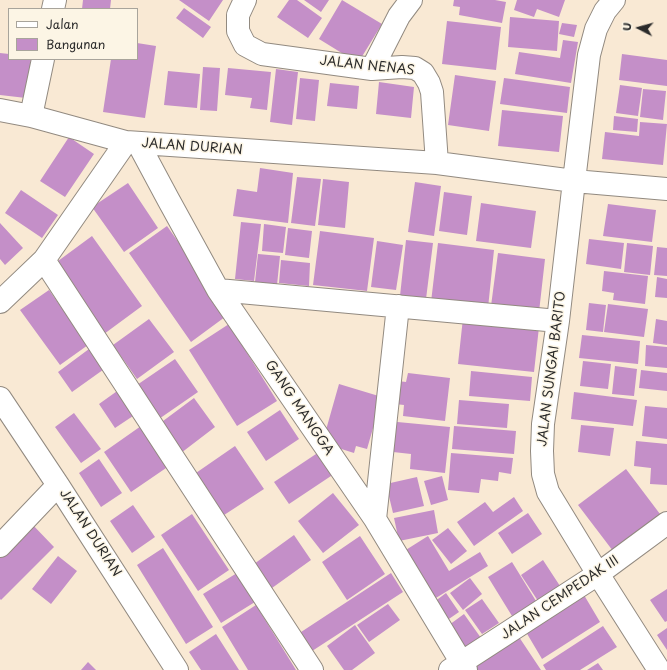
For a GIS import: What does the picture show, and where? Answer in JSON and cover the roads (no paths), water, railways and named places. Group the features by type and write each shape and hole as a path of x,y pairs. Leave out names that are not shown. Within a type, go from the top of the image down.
{"street":[{"name":"JALAN NENAS","path":"245,0 238,15 238,31 245,45 262,54 372,69 402,67 415,68 423,73 432,92 437,163"},
{"path":"372,69 399,16 411,0"},
{"name":"JALAN SUNGAI BARITO","path":"614,0 605,11 596,29 589,55 558,322 543,424 543,474 548,492 659,670"},
{"path":"31,116 43,60"},
{"path":"0,110 31,116 132,142"},
{"name":"JALAN DURIAN","path":"0,302 44,260 132,142 437,163"},
{"name":"GANG MANGGA","path":"132,142 168,199 218,290 375,519 459,668"},
{"path":"437,163 574,181 667,189"},
{"path":"44,260 312,670"},
{"path":"218,290 558,322"},
{"path":"375,519 398,306"},
{"name":"JALAN DURIAN","path":"0,398 178,670"},
{"path":"0,546 58,485"},
{"name":"JALAN CEMPEDAK III","path":"459,668 598,574 667,523"}]}
